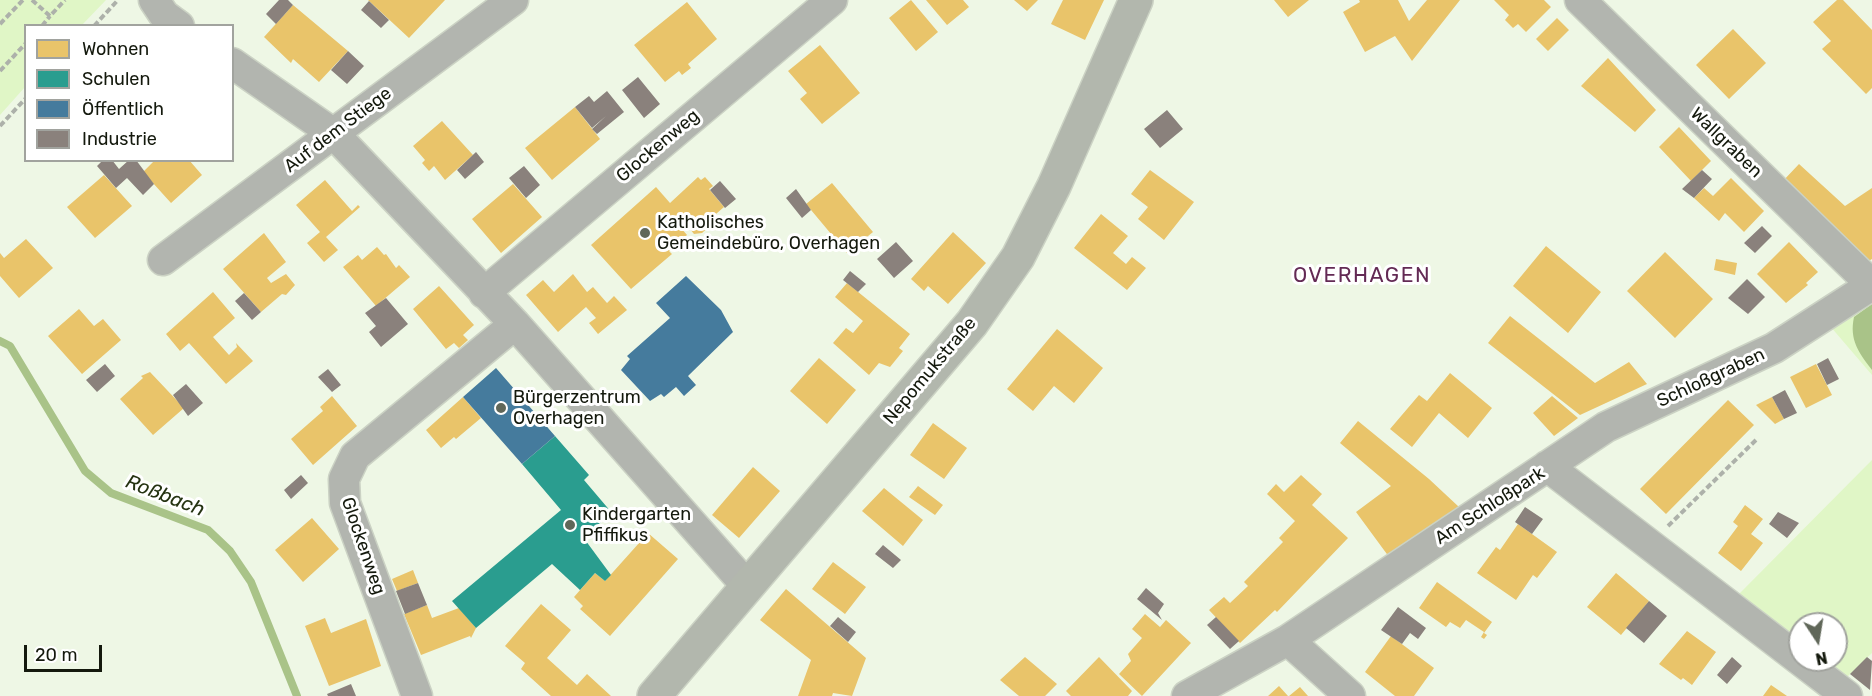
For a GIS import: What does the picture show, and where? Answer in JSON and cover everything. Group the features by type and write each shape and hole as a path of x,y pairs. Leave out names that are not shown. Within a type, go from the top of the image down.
{"main road":[{"name":"Nepomukstraße","path":"654,696 972,323 1018,257 1054,186 1136,0"}],"street":[{"name":"Auf dem Stiege","path":"163,260 513,0"},
{"name":"Glockenweg","path":"484,292 832,0"},
{"name":"Wallgraben","path":"1580,0 1872,285"},
{"path":"234,64 334,134 515,324 747,586"},
{"name":"Schloßgraben","path":"1547,466 1606,427 1774,348 1872,285"},
{"name":"Glockenweg","path":"417,696 345,503 344,479 355,456 515,324"},
{"name":"Am Schloßpark","path":"1187,696 1288,640 1547,466 1648,546 1788,651"},
{"path":"1288,640 1350,696"},
{"name":"Am Schloßpark","path":"1816,672 1847,696"}],"path":[{"path":"0,24 22,0"},
{"path":"32,0 50,16"},
{"path":"44,24 65,0"},
{"path":"96,24 118,0"},
{"path":"0,71 24,45"},
{"path":"0,126 24,100"},
{"path":"1648,546 1758,438"}],"shaded area":[{"path":"0,0 106,0 83,24 24,24 24,88 0,115"},
{"path":"1872,298 1872,375 1830,326"},
{"path":"1872,304 1872,370 1856,346 1853,325 1854,317"},
{"path":"1872,460 1872,653 1847,677 1840,672 1848,672 1848,612 1788,612 1788,633 1738,595"}],"building: Wohnen":[{"path":"368,0 445,0 409,38"},
{"path":"911,0 938,32 916,51 889,18"},
{"path":"926,0 963,0 969,7 947,25"},
{"path":"1014,0 1038,0 1027,11"},
{"path":"1063,0 1104,0 1085,40 1051,24"},
{"path":"1274,0 1309,0 1288,17"},
{"path":"1359,0 1398,0 1409,21 1427,0 1460,0 1412,61 1395,36 1365,52 1343,12 1360,2"},
{"path":"1494,0 1544,0 1551,7 1526,32 1518,24 1513,28 1505,20 1509,15"},
{"path":"1837,0 1843,0 1872,30 1872,88 1866,94 1822,49 1831,41 1813,22"},
{"path":"687,2 717,39 688,64 691,68 682,75 679,71 665,82 634,45"},
{"path":"293,5 348,51 319,82 293,59 291,63 264,37"},
{"path":"1557,18 1569,30 1548,51 1536,39"},
{"path":"1733,29 1766,63 1729,99 1696,65"},
{"path":"820,45 860,93 822,124 800,99 807,93 788,71"},
{"path":"1608,58 1656,110 1635,132 1581,86"},
{"path":"575,107 600,139 552,180 525,148"},
{"path":"442,121 473,155 445,180 434,166 429,171 422,163 425,160 413,146"},
{"path":"1679,127 1711,161 1691,181 1659,147"},
{"path":"153,162 191,162 202,175 171,203 143,172"},
{"path":"1799,164 1845,206 1872,188 1872,259 1867,262 1782,182"},
{"path":"1150,170 1194,202 1164,240 1138,219 1148,207 1131,194"},
{"path":"104,175 132,206 95,238 67,207"},
{"name":"Katholisches Gemeindebüro, Overhagen","path":"698,177 701,180 705,177 713,186 709,189 724,207 709,220 710,226 702,233 694,234 686,224 681,228 687,235 669,251 672,254 631,289 591,245 656,187 670,203"},
{"path":"1731,178 1764,211 1744,232 1725,213 1719,221 1694,198 1704,188 1713,196"},
{"path":"325,180 352,211 358,205 360,207 326,237 338,250 324,262 307,243 320,232 296,205"},
{"path":"832,183 873,232 847,253 806,204"},
{"path":"513,184 542,217 501,253 472,219"},
{"path":"1101,214 1128,236 1113,253 1126,264 1132,257 1146,268 1127,290 1074,248"},
{"path":"953,232 986,263 948,304 928,286 924,291 911,279"},
{"path":"264,233 286,262 267,278 271,283 286,274 295,285 286,295 282,294 261,312 223,269"},
{"path":"26,239 53,268 19,298 0,276 0,253 4,258"},
{"path":"1789,242 1818,272 1806,283 1808,285 1786,303 1757,274"},
{"path":"1546,246 1601,292 1568,333 1513,286"},
{"path":"377,247 384,255 386,254 396,268 399,265 410,277 376,306 343,267 358,255 362,260"},
{"path":"1665,252 1713,299 1675,338 1627,291"},
{"path":"1716,259 1737,263 1735,275 1714,270"},
{"path":"573,274 587,292 593,287 607,303 614,296 627,310 598,334 589,323 596,318 586,307 558,332 526,295 543,280 554,292"},
{"path":"847,283 910,334 899,348 903,351 890,367 879,363 869,375 833,343 846,328 853,333 863,321 835,297"},
{"path":"439,286 474,325 463,335 468,340 459,348 454,343 446,349 413,309"},
{"path":"213,292 235,318 213,337 229,355 237,347 236,343 253,361 226,384 189,343 180,351 166,334"},
{"path":"79,309 94,326 103,319 121,340 82,374 48,336"},
{"path":"1510,316 1595,383 1629,362 1647,384 1580,415 1488,343"},
{"path":"1057,329 1103,368 1074,403 1054,386 1033,411 1007,389"},
{"path":"819,358 856,390 827,424 790,391"},
{"path":"1816,364 1832,395 1806,408 1790,377"},
{"path":"150,372 184,408 153,435 120,399 143,378 141,376"},
{"path":"1450,373 1492,408 1468,438 1439,413 1412,447 1390,429 1419,395 1427,401"},
{"path":"332,396 357,426 313,465 291,439 323,411 320,407"},
{"path":"1552,396 1578,418 1554,436 1533,413"},
{"path":"463,397 481,418 441,448 426,430"},
{"path":"1772,397 1784,419 1775,424 1756,405"},
{"path":"1728,400 1754,425 1666,514 1640,489"},
{"path":"1358,421 1429,479 1459,507 1392,561 1356,512 1391,486 1340,443"},
{"path":"933,423 967,448 944,479 910,455"},
{"path":"753,467 780,491 739,538 712,515"},
{"path":"1301,475 1322,494 1312,505 1348,538 1277,612 1275,610 1240,643 1209,610 1224,597 1230,603 1248,586 1244,582 1283,542 1279,538 1295,521 1267,494 1276,484 1284,492"},
{"path":"918,486 943,505 935,515 909,497"},
{"path":"884,488 923,520 903,546 862,511"},
{"path":"1745,505 1763,519 1751,534 1763,543 1741,571 1718,553 1738,526 1733,522"},
{"path":"312,518 339,549 303,582 275,550"},
{"path":"1518,524 1557,552 1537,578 1533,575 1516,600 1477,573 1496,547 1500,550"},
{"path":"648,533 678,559 610,636 580,609 583,606 574,597 595,573 605,581"},
{"path":"833,562 866,587 845,614 812,589"},
{"path":"413,570 418,583 397,591 392,579"},
{"path":"1616,573 1649,601 1621,635 1587,607"},
{"path":"1437,582 1492,622 1484,633 1487,635 1484,639 1481,637 1484,632 1466,620 1460,628 1450,622 1446,627 1419,608"},
{"path":"786,589 866,658 852,696 833,693 832,696 798,696 811,660 760,620"},
{"path":"541,604 571,630 547,658 577,685 587,674 611,696 551,696 521,669 525,663 505,646"},
{"path":"427,605 432,618 459,608 476,628 471,638 470,636 421,655 404,614"},
{"path":"1145,614 1160,627 1166,620 1191,643 1142,696 1119,674 1131,661 1128,654 1142,638 1132,629"},
{"path":"325,618 331,633 366,619 381,666 329,686 305,626"},
{"path":"1687,631 1716,652 1692,685 1659,664"},
{"path":"1391,636 1434,668 1414,696 1395,696 1365,672"},
{"path":"1025,657 1057,684 1045,696 1019,696 1000,680"},
{"path":"1099,657 1132,691 1128,696 1071,696 1066,691"},
{"path":"1771,685 1787,696 1763,696"},
{"path":"1279,686 1288,696 1268,696"},
{"path":"1300,687 1308,696 1289,696"}],"building: Schulen":[{"name":"Kindergarten Pfiffikus","path":"555,436 589,475 584,480 612,513 583,537 611,575 605,581 595,573 580,590 552,564 476,628 452,601 561,510 522,464"}],"building: Öffentlich":[{"path":"686,276 721,310 733,332 688,376 696,385 684,396 676,387 664,397 661,394 650,401 621,370 630,359 627,356 670,318 656,303"},
{"name":"Bürgerzentrum Overhagen","path":"496,368 555,436 522,464 463,397"}],"building: Industrie":[{"path":"279,0 288,0 293,5 276,24 266,14"},
{"path":"369,1 389,20 381,28 361,10"},
{"path":"348,51 364,66 347,84 331,70"},
{"path":"638,77 660,104 644,118 622,90"},
{"path":"607,91 624,112 597,134 592,129 606,116 592,128 575,107 589,96 594,102"},
{"path":"1167,110 1183,129 1160,148 1144,129"},
{"path":"476,152 484,162 465,179 457,170"},
{"path":"101,162 114,162 119,169 127,162 138,162 154,184 143,195 127,178 116,188 97,166"},
{"path":"524,166 540,185 526,198 509,178"},
{"path":"1702,170 1712,179 1694,198 1682,189"},
{"path":"720,181 736,199 725,208 710,190"},
{"path":"796,189 811,210 802,218 786,198"},
{"path":"1762,226 1772,236 1755,253 1744,243"},
{"path":"896,242 913,261 894,278 877,259"},
{"path":"850,271 866,284 858,292 843,280"},
{"path":"1747,279 1765,297 1748,314 1728,298"},
{"path":"244,293 261,312 252,320 235,301"},
{"path":"386,298 408,324 381,347 369,332 376,326 365,313"},
{"path":"1828,358 1839,379 1827,385 1817,364"},
{"path":"105,364 115,376 97,392 86,380"},
{"path":"328,369 341,385 332,392 318,377"},
{"path":"186,384 203,403 188,416 173,395"},
{"path":"1785,390 1797,413 1784,419 1772,397"},
{"path":"301,475 308,483 291,499 284,490"},
{"path":"1525,507 1543,519 1532,534 1515,522"},
{"path":"1778,512 1799,523 1787,538 1769,524"},
{"path":"883,545 901,560 893,568 875,554"},
{"path":"418,583 427,605 405,614 396,591"},
{"path":"1146,588 1164,604 1158,613 1162,620 1137,599"},
{"path":"1649,601 1667,616 1644,643 1626,628"},
{"path":"1398,607 1426,628 1418,639 1410,633 1402,644 1381,630"},
{"path":"838,617 856,632 848,642 830,626"},
{"path":"1216,617 1239,641 1230,649 1207,625"},
{"path":"1732,657 1742,666 1727,684 1717,675"},
{"path":"1867,657 1872,661 1870,690 1850,674"},
{"path":"351,684 356,696 328,696 327,694"}],"waterway":[{"name":"Roßbach","path":"0,341 10,346 85,471 111,493 208,530 230,551 251,582 297,696"}],"place":[{"name":"Katholisches Gemeindebüro, Overhagen","path":"645,233"},
{"name":"Bürgerzentrum Overhagen","path":"501,408"},
{"name":"Kindergarten Pfiffikus","path":"570,525"}],"district":[{"name":"OVERHAGEN","path":"1362,276"}]}
